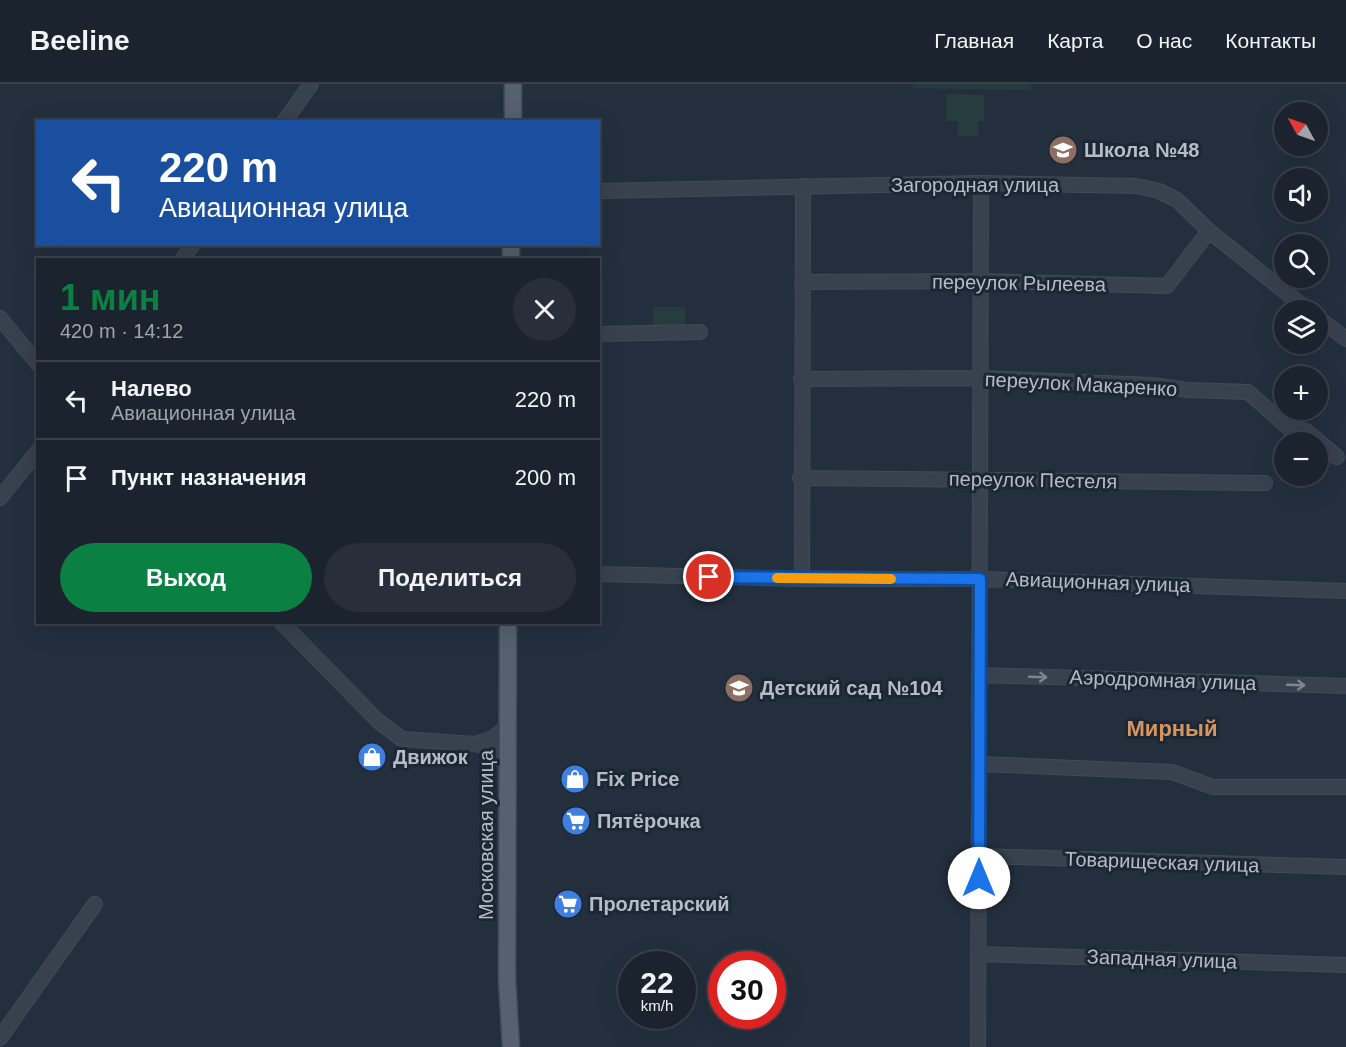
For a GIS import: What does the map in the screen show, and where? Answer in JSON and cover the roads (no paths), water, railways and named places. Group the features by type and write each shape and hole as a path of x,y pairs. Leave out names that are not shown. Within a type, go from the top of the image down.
{"main road":[{"path":"513,84 513,120"},
{"name":"Московская улица","path":"508,624 507,971 511,1047"}],"street":[{"path":"285,120 311,84"},
{"path":"978,1047 981,183"},
{"name":"Загородная улица","path":"600,191 981,183 1136,186 1160,191 1176,200 1209,231 1295,300"},
{"path":"802,579 800,478 803,186"},
{"name":"переулок Рылеева","path":"802,282 981,281 1167,286 1209,231"},
{"path":"0,318 36,362"},
{"path":"1328,325 1346,339"},
{"path":"600,334 700,332"},
{"name":"переулок Макаренко","path":"801,379 981,378 1154,385 1187,390 1248,392 1290,429 1306,431 1337,457"},
{"path":"0,498 36,453"},
{"name":"переулок Пестеля","path":"800,478 1265,483"},
{"name":"Авиационная улица","path":"600,574 802,579 980,579 1346,591"},
{"path":"283,624 378,721 402,739 475,744 493,750 508,767"},
{"name":"Аэродромная улица","path":"980,675 1346,686"},
{"path":"475,744 494,738 508,726"},
{"path":"979,764 1172,772 1213,787 1346,787"},
{"name":"Товарищеская улица","path":"979,856 1346,867"},
{"path":"0,1038 95,904"},
{"name":"Западная улица","path":"978,954 1346,964"}],"place":[{"name":"Школа №48","path":"1063,150"},
{"name":"Детский сад №104","path":"739,688"},
{"name":"Движок","path":"372,757"},
{"name":"Fix Price","path":"575,779"},
{"name":"Пятёрочка","path":"576,821"},
{"name":"Пролетарский","path":"568,904"}],"district":[{"name":"Мирный","path":"1172,728"}]}
